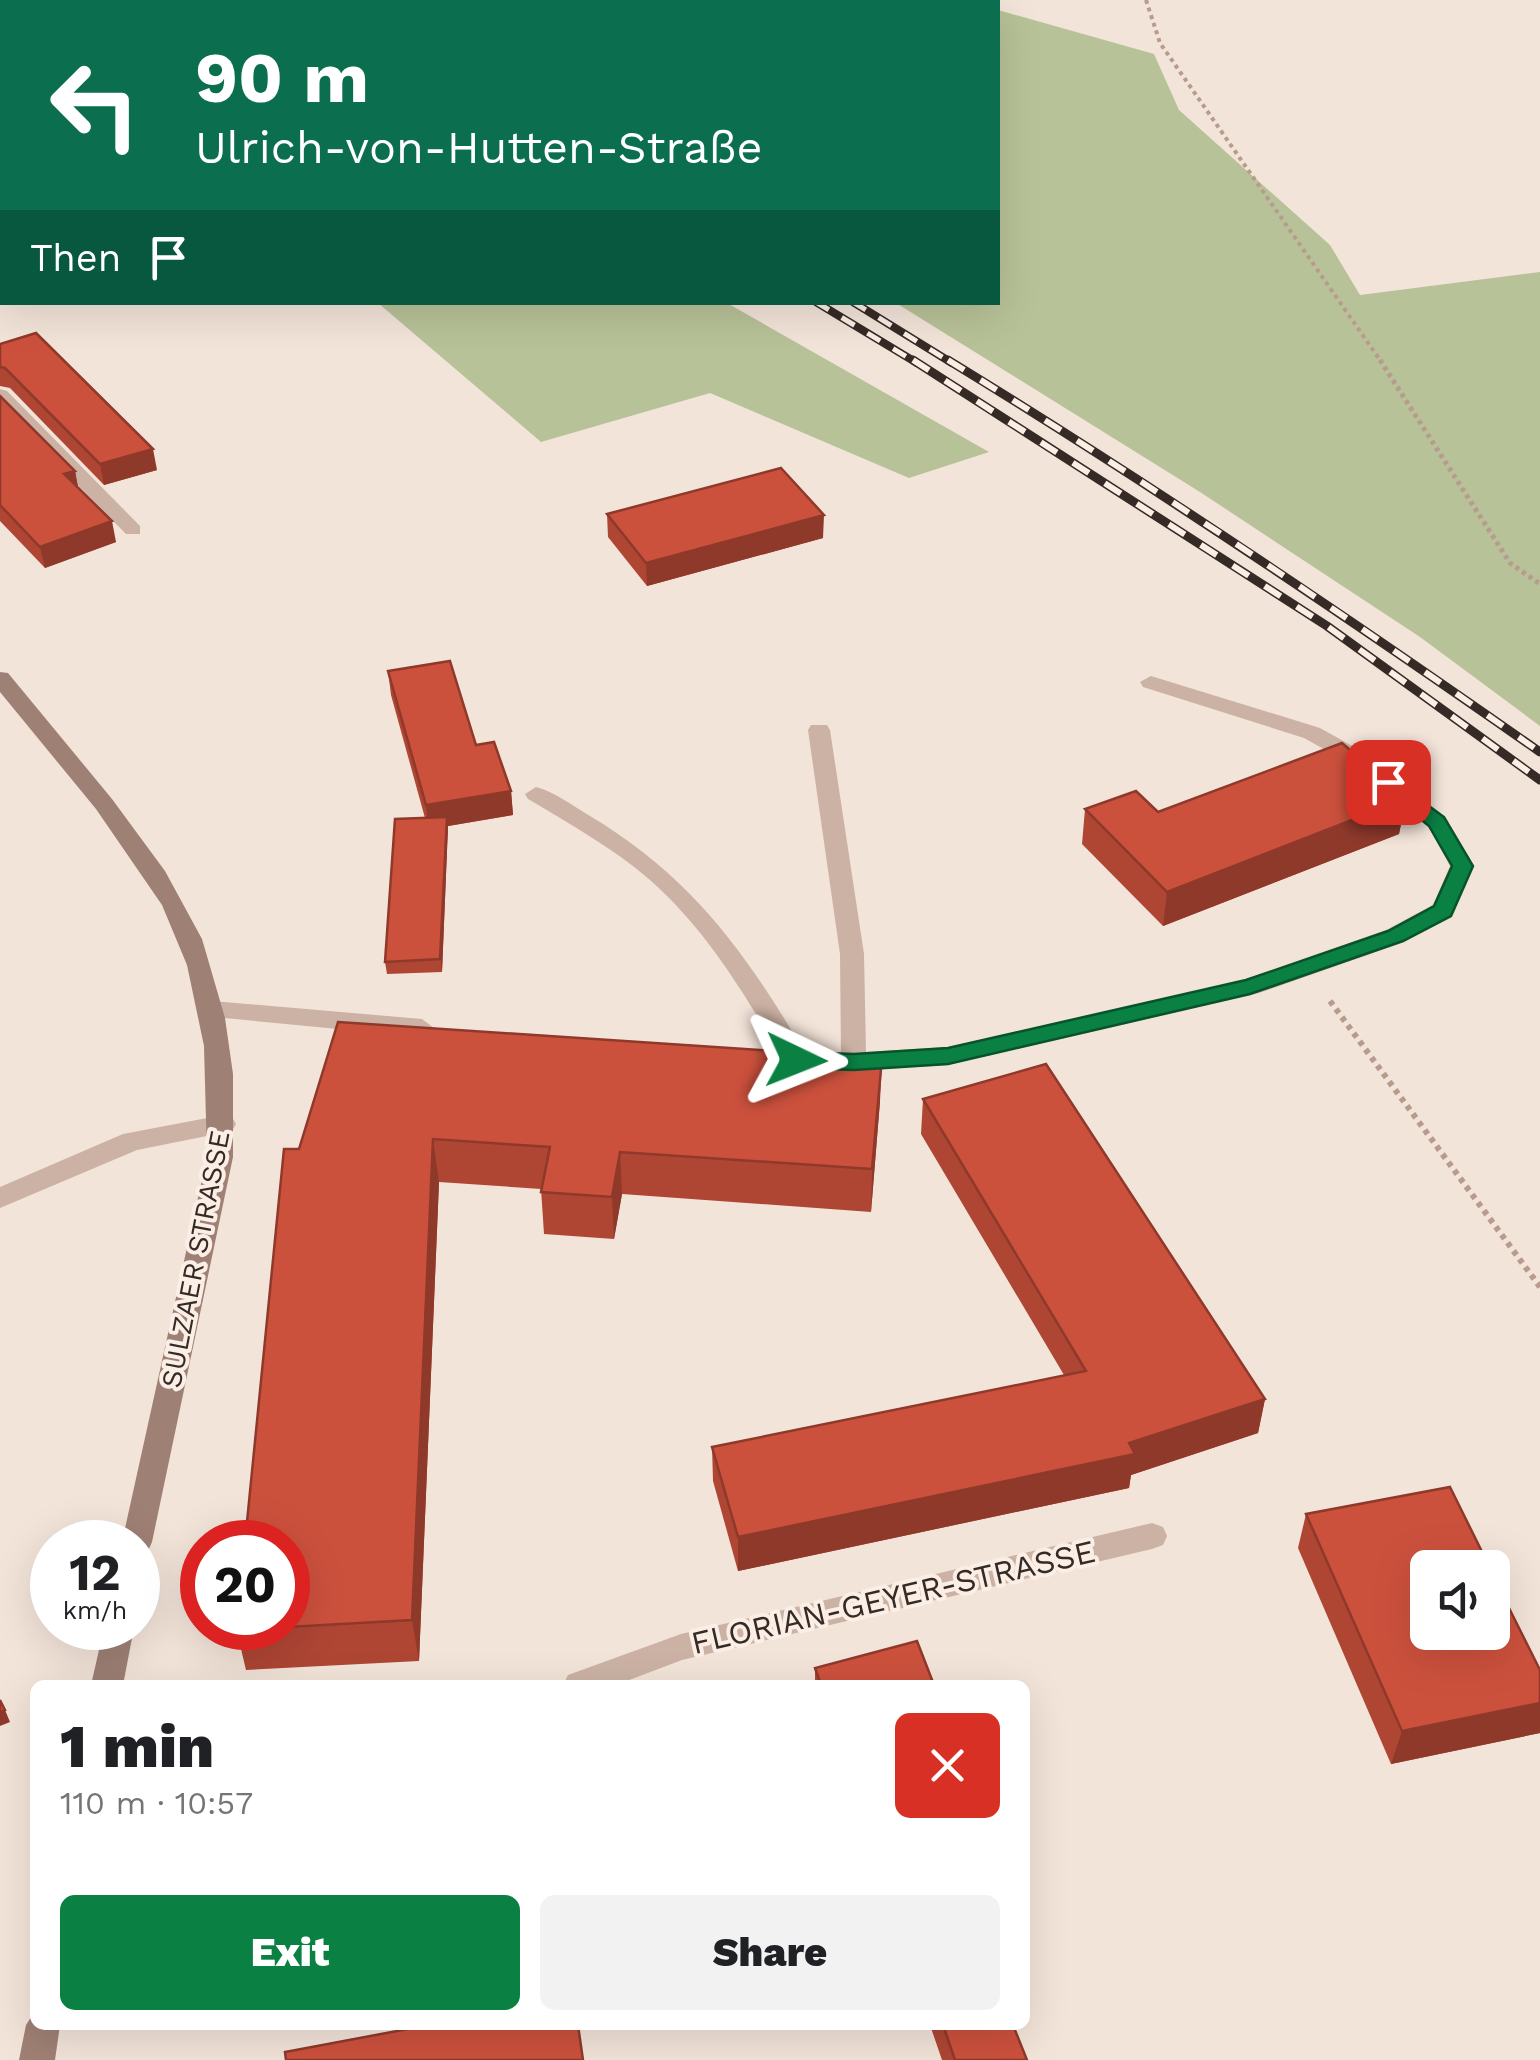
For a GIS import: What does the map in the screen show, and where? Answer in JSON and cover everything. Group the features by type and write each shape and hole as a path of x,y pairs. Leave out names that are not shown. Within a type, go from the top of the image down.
{"main road":[{"name":"SULZAER STRASSE","path":"0,678 150,866 189,938 212,1010 222,1124 220,1157 143,1520"},
{"path":"108,1680 114,1650"},
{"path":"36,2060 42,2030"}],"street":[{"path":"0,394 133,530"},
{"path":"814,1060 948,1056 1250,986 1395,936 1443,910 1462,866 1437,822 1364,762 1312,733 1151,682"},
{"path":"814,1060 852,954 819,730"},
{"path":"536,794 618,844 678,894 713,931 814,1060"},
{"path":"212,1010 444,1030"},
{"path":"0,1198 132,1141 222,1124"},
{"name":"FLORIAN-GEYER-STRASSE","path":"594,1680 681,1648 1152,1536"}],"path":[{"path":"1146,0 1160,44 1389,373 1510,562 1540,584"},
{"path":"1307,967 1540,1287"}],"green space":[{"path":"1000,11 1154,54 1179,110 1330,245 1360,295 1540,272 1540,726 1420,637 1200,492 899,305 1000,305"},
{"path":"380,305 731,305 989,452 909,478 710,393 541,442"}],"building":[{"path":"36,333 153,449 100,464 0,367 0,344"},
{"path":"0,396 75,471 64,474 112,521 40,547 0,505"},
{"path":"781,468 824,515 646,563 607,514"},
{"path":"450,661 476,745 494,742 511,791 426,805 388,671"},
{"path":"1342,743 1406,799 1167,892 1085,809 1136,791 1158,812"},
{"path":"447,817 440,959 385,962 395,819"},
{"path":"338,1022 882,1058 872,1169 620,1152 612,1197 541,1192 550,1147 433,1139 412,1620 310,1626 310,1520 247,1520 284,1149 299,1149"},
{"path":"1046,1064 1265,1399 1129,1443 1135,1454 738,1537 712,1447 1086,1371 923,1099"},
{"path":"1450,1487 1481,1550 1410,1550 1410,1650 1510,1650 1510,1610 1540,1670 1540,1703 1402,1731 1306,1514"},
{"path":"917,1641 932,1680 819,1680 815,1668"},
{"path":"402,2030 579,2030 583,2060 286,2060 285,2052"},
{"path":"945,2030 1015,2030 1027,2060 955,2060"}],"railway":[{"path":"821,305 917,363"},
{"path":"858,305 952,363"},
{"path":"913,360 1327,626 1540,780"},
{"path":"948,360 1099,454 1540,752"}],"route":[{"path":"796,1060 854,1062 948,1056 1250,986 1395,936 1443,910 1462,866 1437,822 1388,782"}]}
